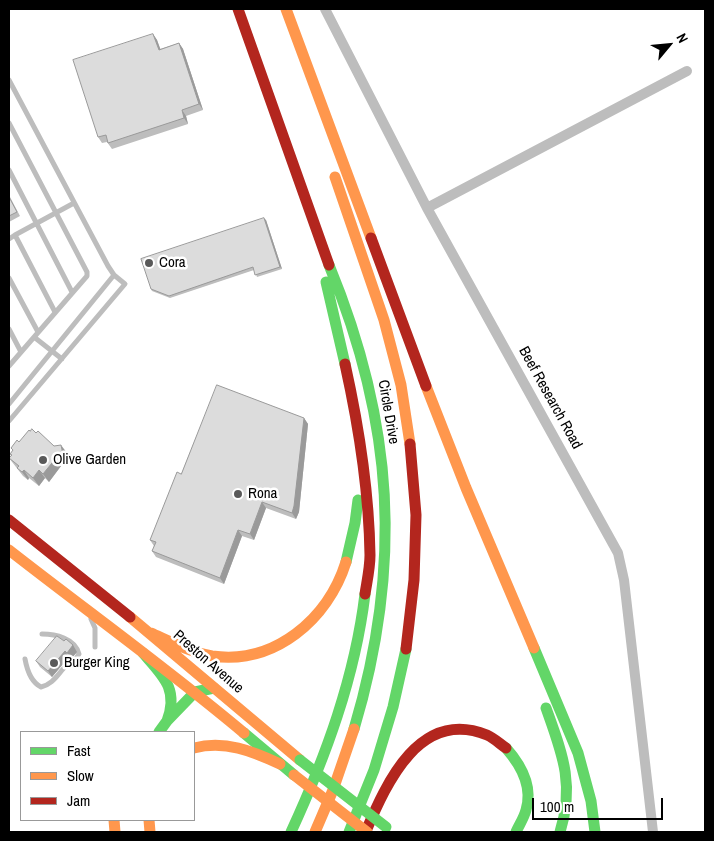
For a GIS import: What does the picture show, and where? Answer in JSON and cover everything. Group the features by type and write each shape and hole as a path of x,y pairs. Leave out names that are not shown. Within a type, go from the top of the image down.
{"main road":[{"name":"Circle Drive","path":"238,9 322,247 347,312 372,400 384,477 385,570 377,641 364,695 332,793 315,832"},
{"path":"278,9 326,149"},
{"path":"286,9 419,368 466,488 578,753 591,801 595,832"},
{"name":"Circle Drive","path":"332,168 384,322 393,358 410,443 417,516 415,588 402,677 383,746 349,832"},
{"path":"291,832 314,782 351,670 366,595 370,557 365,470 357,419 322,265 322,247"},
{"path":"151,632 192,651 214,656 233,657 277,646 297,635 312,622 335,590 344,568 352,538 358,495 357,419"},
{"path":"466,488 488,556 542,695 566,770 569,788 565,820 560,832"},
{"name":"Preston Avenue","path":"9,520 151,632 300,760 389,829"},
{"name":"Preston Avenue","path":"9,550 195,692 280,764 366,832"},
{"path":"143,653 164,678 170,691 173,702 167,721"},
{"path":"160,731 195,692 214,688"},
{"path":"366,832 394,774 413,749 431,736 443,731 469,728 481,731 501,743 516,759 522,769 526,780 529,801 528,811 516,832"},
{"path":"195,748 210,744 232,745 254,752 280,764"}],"street":[{"name":"Beef Research Road","path":"325,9 428,208 618,553 624,580 653,832"},
{"path":"428,208 687,72"}],"lane":[{"path":"9,81 114,275 125,284 9,421"},
{"path":"9,123 88,272 87,276 9,366"},
{"path":"9,170 72,292"},
{"path":"9,239 74,203"},
{"path":"15,236 55,312"},
{"path":"19,409 9,403 114,275"},
{"path":"9,278 36,335 62,359"},
{"path":"9,329 21,352"},
{"path":"88,612 95,628 95,647"},
{"path":"25,659 27,670 34,682 41,687 53,681 64,668 77,658 79,654 78,648 68,640 54,635 42,634"}],"building":[{"path":"153,34 159,50 179,43 199,104 182,110 184,118 108,143 106,135 98,137 73,60"},
{"path":"9,197 17,212 9,216"},
{"path":"264,218 280,267 255,275 253,267 169,296 151,289 141,259"},
{"name":"Rona","path":"217,385 304,418 292,513 262,502 250,534 238,530 220,578 152,551 156,542 150,540 177,472 181,474"},
{"name":"Olive Garden","path":"32,429 36,433 38,431 54,446 61,445 63,455 55,456 56,458 43,474 39,470 33,478 24,470 22,472 17,468 19,466 9,458 13,450 11,448 17,440 19,442"},
{"path":"57,636 64,641 66,639 73,645 67,653 65,651 48,671 36,661"}],"traffic: fast":[{"path":"329,265 351,324 367,381 378,438 384,495 385,552 380,610 370,668 354,729"},
{"path":"326,282 345,364"},
{"path":"346,562 358,500"},
{"path":"291,832 316,774 337,716 354,656 365,594"},
{"path":"534,648 578,753 591,801 595,832"},
{"path":"349,832 374,770 393,707 406,649"},
{"path":"143,653 163,676 170,691 171,700 167,721"},
{"path":"160,731 195,692 214,688"},
{"path":"546,708 565,769 566,799 560,832"},
{"path":"244,733 294,775"},
{"path":"506,748 521,769 528,793 525,813 516,832"},
{"path":"300,760 386,827"}],"traffic: slow":[{"path":"286,9 371,238"},
{"path":"335,177 384,320 401,385 410,444"},
{"path":"426,386 466,488 534,648"},
{"path":"9,550 157,663 244,733"},
{"path":"151,633 188,649 212,656 235,657 257,653 277,645 296,634 312,619 338,583 346,562"},
{"path":"130,617 300,760"},
{"path":"315,832 333,790 354,729"},
{"path":"195,748 217,745 238,748 280,764"},
{"path":"294,775 367,832"},
{"path":"114,821 115,832"},
{"path":"149,821 150,832"}],"traffic: jam":[{"path":"238,9 329,265"},
{"path":"371,238 426,386"},
{"path":"345,364 359,435 368,507 370,560 365,594"},
{"path":"406,649 414,580 416,515 410,444"},
{"path":"9,520 130,617"},
{"path":"366,831 384,792 396,772 409,754 425,741 443,732 463,729 487,735 506,748"}],"place":[{"name":"Cora","path":"149,263"},
{"name":"Olive Garden","path":"43,460"},
{"name":"Rona","path":"238,494"},
{"name":"Burger King","path":"54,663"}]}
